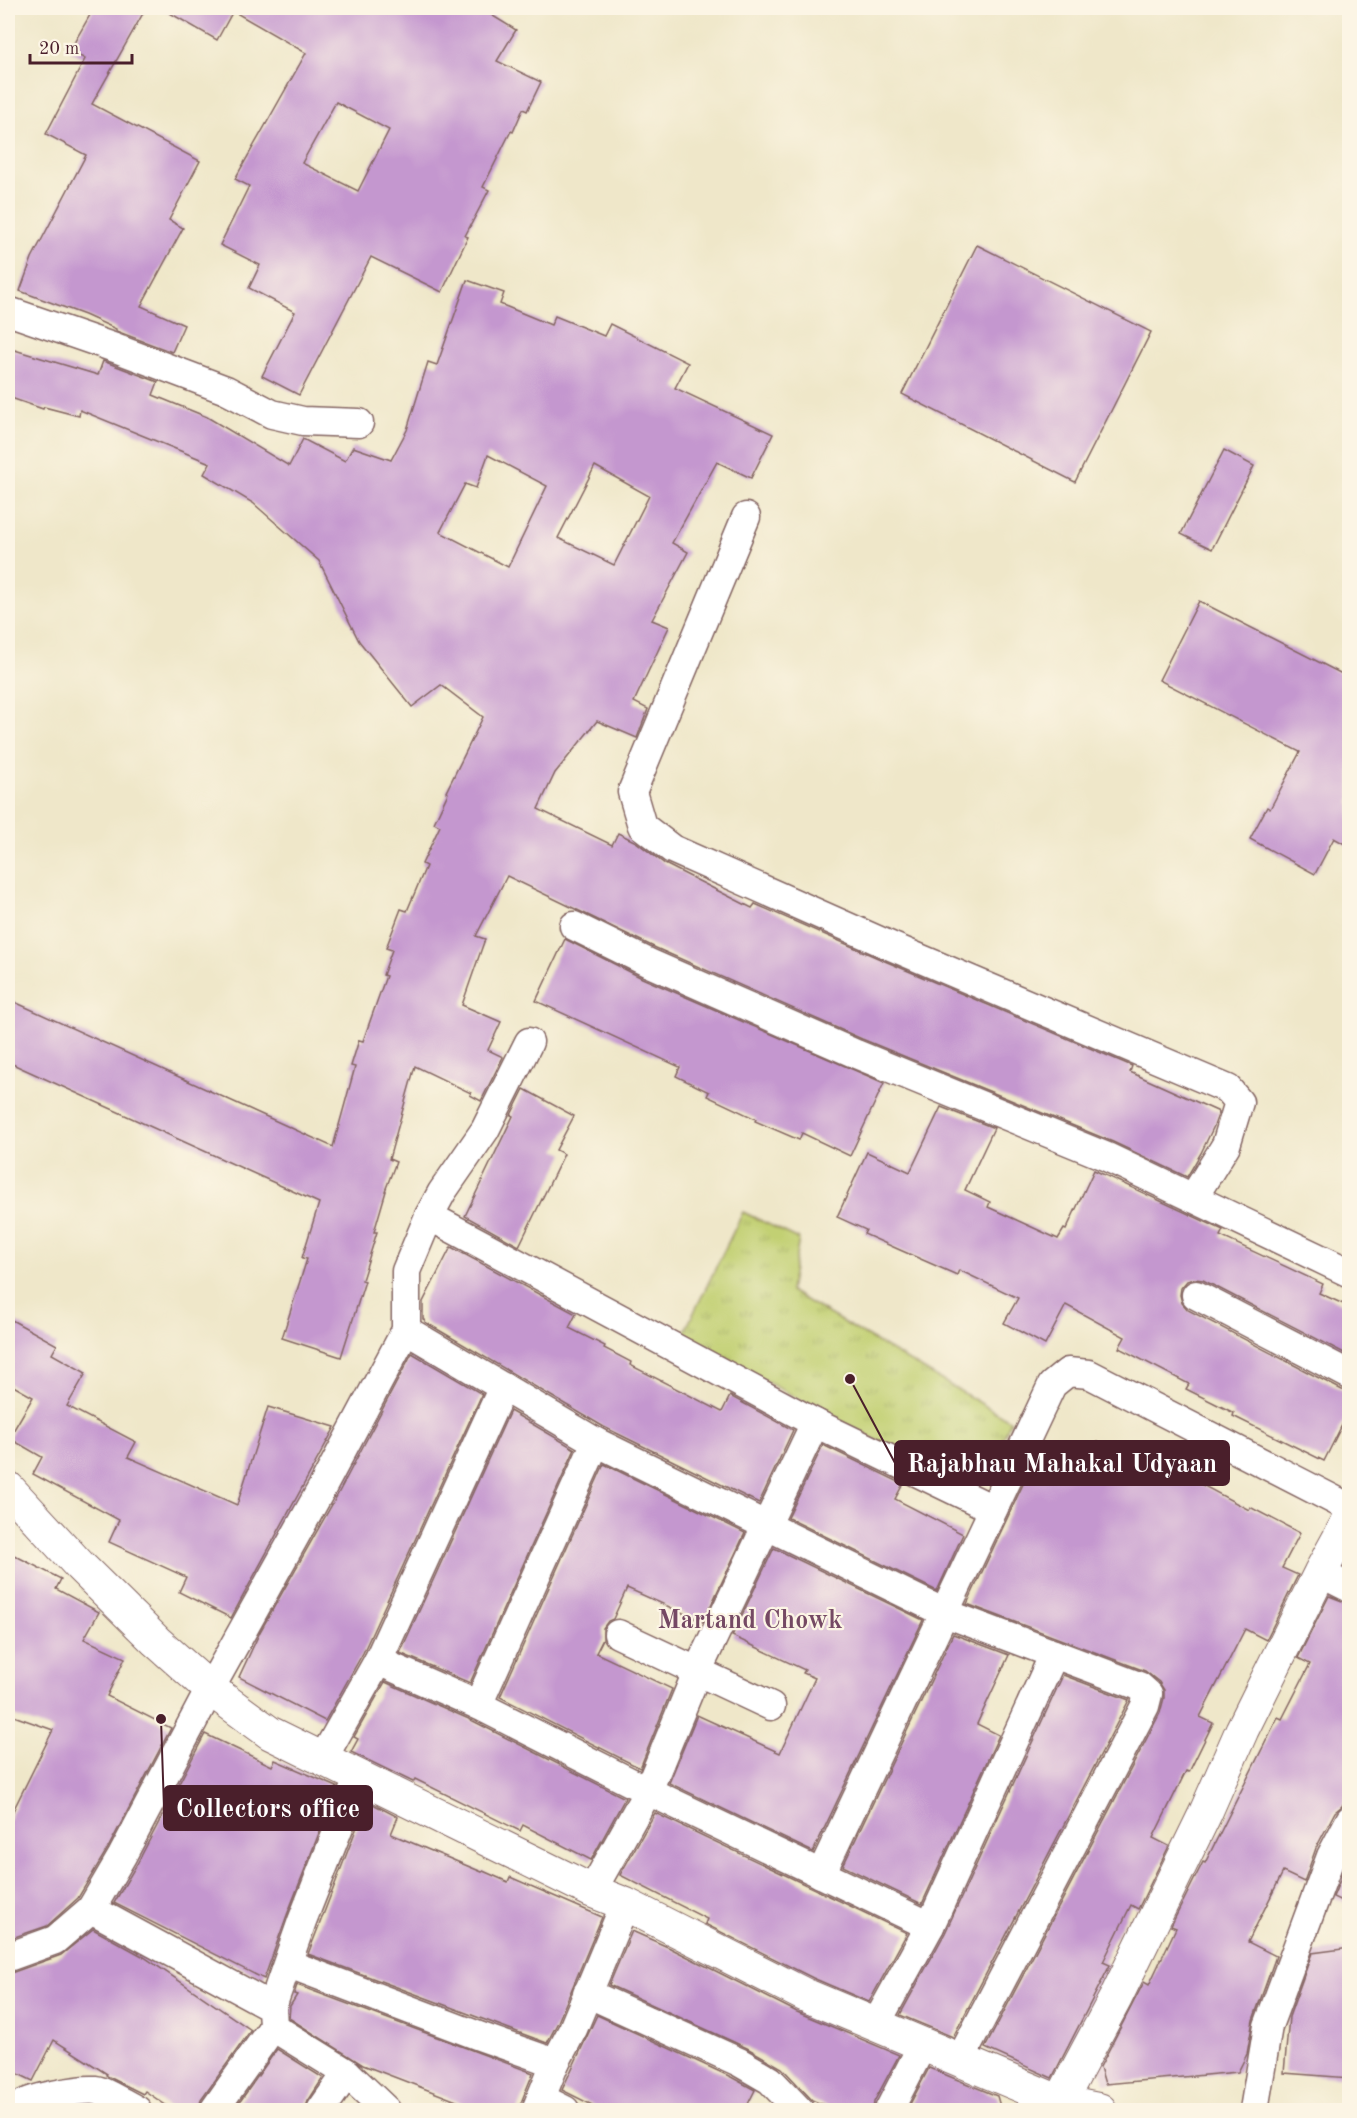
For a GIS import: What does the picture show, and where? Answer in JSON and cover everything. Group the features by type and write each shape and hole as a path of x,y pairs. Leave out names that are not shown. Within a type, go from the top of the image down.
{"main road":[{"path":"8,1488 131,1616 210,1689 270,1733 592,1891 624,1904 806,1995 922,2046 960,2060 1057,2106 1100,2110"},
{"path":"1057,2106 1115,1999 1205,1814 1242,1730 1320,1572 1350,1518"}],"street":[{"path":"8,310 226,390 272,414 303,421 359,423"},
{"path":"746,517 632,792 642,826 672,849 758,888 1228,1089 1239,1102 1226,1145 1193,1198"},
{"path":"574,926 649,963 856,1054 1107,1157 1350,1273"},
{"path":"8,1957 55,1940 91,1909 122,1856 210,1689 318,1496 406,1330 406,1271 429,1216 442,1192 485,1130 530,1042"},
{"path":"429,1216 815,1423 993,1509"},
{"path":"1196,1295 1350,1375"},
{"path":"406,1330 596,1442 765,1525 945,1612 1139,1686 1148,1694 1145,1706 960,2060"},
{"path":"821,1874 1052,1385 1068,1372 1089,1374 1350,1508"},
{"path":"322,1760 378,1661 503,1387"},
{"path":"592,1891 648,1791 697,1672 815,1423"},
{"path":"478,1705 596,1442"},
{"path":"1320,1572 1350,1588"},
{"path":"618,1634 771,1706"},
{"path":"876,2024 930,1926 1054,1654"},
{"path":"378,1661 478,1705 648,1791 930,1926"},
{"path":"214,2110 273,2017 306,1911 359,1776"},
{"path":"1254,2110 1268,2026 1330,1856 1350,1820"},
{"path":"547,2106 555,2063 573,2029 624,1904"},
{"path":"91,1909 273,2017 347,2073 386,2110"},
{"path":"289,1964 555,2063"},
{"path":"587,1994 739,2062 770,2080 799,2110"},
{"path":"889,2110 922,2046"},
{"path":"321,2110 347,2073"},
{"path":"14,2110 35,2099 96,2090 137,2110"}],"green space":[{"path":"743,1212 799,1239 790,1291 1011,1421 976,1493 682,1337"}],"building":[{"path":"94,8 146,8 92,104 200,161 169,220 183,228 141,306 184,325 172,352 116,331 85,315 20,291 32,258 86,155 46,134 85,59 70,50"},
{"path":"161,8 480,8 516,30 497,61 541,82 527,111 523,109 483,187 489,190 465,236 468,237 442,292 371,257 299,395 262,376 295,312 249,288 260,265 220,245 249,186 235,179 306,53 233,11 217,40","holes":["336,102 389,130 358,191 302,163"]},
{"path":"977,245 1151,332 1075,482 902,394"},
{"path":"467,280 504,293 500,304 551,325 555,316 604,336 610,324 688,363 675,388 773,434 751,478 717,462 672,543 688,552 652,620 669,627 634,702 648,709 637,738 597,721 555,773 538,809 612,845 618,833 636,842 665,864 752,908 755,904 1132,1066 1130,1072 1219,1112 1201,1153 1187,1177 1113,1142 862,1039 656,948 507,876 476,936 485,939 462,1005 501,1022 488,1050 503,1057 481,1101 470,1095 471,1093 415,1066 389,1159 396,1162 385,1191 374,1232 377,1232 362,1280 365,1281 341,1357 282,1338 307,1259 302,1258 319,1203 8,1062 8,999 333,1147 355,1067 351,1066 359,1040 363,1041 386,976 383,975 392,950 386,948 401,909 407,911 426,866 422,864 440,826 434,823 448,793 446,792 483,717 441,685 412,707 359,641 319,561 253,503 204,474 210,463 80,410 79,416 44,407 43,409 8,397 8,348 98,375 103,361 158,382 153,395 207,417 289,466 303,439 345,461 353,447 391,460 407,430 428,362 437,365","holes":["488,455 547,486 508,567 440,532 465,484 476,488","595,466 649,496 614,565 558,538"]},
{"path":"1224,450 1254,466 1212,549 1181,534"},
{"path":"1199,601 1350,678 1350,847 1334,838 1315,874 1250,839 1267,807 1270,809 1300,752 1159,680"},
{"path":"565,939 642,978 884,1083 850,1156 802,1133 799,1140 755,1121 756,1119 707,1096 709,1092 676,1076 680,1067 536,1001"},
{"path":"524,1089 574,1116 556,1150 564,1154 519,1246 465,1216"},
{"path":"941,1107 994,1128 965,1190 990,1202 988,1207 1058,1239 1064,1229 1066,1230 1094,1170 1223,1230 1220,1236 1323,1284 1319,1293 1350,1307 1350,1356 1203,1280 1187,1281 1181,1288 1182,1303 1188,1310 1342,1390 1350,1391 1350,1409 1324,1461 1233,1416 1234,1413 1186,1389 1189,1384 1119,1348 1125,1337 1066,1305 1045,1345 1004,1323 1018,1298 959,1270 957,1275 864,1234 866,1230 837,1217 867,1152 910,1172"},
{"path":"451,1247 576,1314 569,1328 605,1346 604,1348 631,1362 630,1365 722,1412 730,1396 793,1430 759,1503 604,1427 425,1322 423,1302"},
{"path":"8,1318 57,1345 52,1354 86,1373 67,1406 136,1442 128,1457 237,1505 268,1407 335,1427 231,1618 179,1592 186,1577 109,1542 119,1520 33,1474 42,1457 9,1438 33,1397 8,1383"},
{"path":"412,1353 482,1394 363,1653 325,1721 239,1677 260,1632 338,1494"},
{"path":"510,1411 575,1449 470,1683 400,1653"},
{"path":"1097,1442 1110,1443 1141,1457 1146,1449 1180,1467 1178,1472 1249,1510 1250,1507 1300,1533 1282,1568 1298,1575 1266,1640 1245,1629 1200,1717 1213,1723 1153,1838 1169,1846 1138,1909 1131,1905 1103,1962 1110,1965 1052,2078 985,2048 1160,1713 1164,1690 1159,1682 1145,1671 967,1604 1041,1446 1049,1449 1051,1444 1059,1447 1060,1445 1078,1452"},
{"path":"823,1445 903,1484 895,1499 963,1534 937,1591 788,1518"},
{"path":"604,1464 745,1533 703,1622 627,1588 613,1619 608,1621 603,1628 603,1639 596,1653 672,1689 640,1768 500,1697"},
{"path":"774,1548 923,1620 813,1852 669,1783 697,1715 780,1753 815,1678 803,1673 805,1670 732,1636"},
{"path":"8,1552 61,1579 56,1589 99,1612 84,1639 125,1658 107,1696 171,1728 108,1848 78,1898 47,1926 12,1938 8,1934 8,1821 53,1730 8,1714"},
{"path":"1329,1596 1350,1604 1350,1791 1342,1806 1335,1812 1316,1848 1304,1882 1283,1872 1248,1942 1276,1956 1253,2020 1247,2054 1238,2072 1105,2084 1100,2067 1144,1982 1149,1985 1176,1928 1171,1926 1203,1862 1205,1863 1278,1717 1282,1719 1310,1664 1298,1658"},
{"path":"953,1634 1009,1655 977,1724 999,1735 922,1904 843,1866"},
{"path":"1063,1675 1129,1700 953,2037 900,2015 945,1933"},
{"path":"385,1682 471,1720 625,1798 591,1860 523,1825 520,1831 415,1779 413,1782 351,1752 358,1739 354,1737"},
{"path":"205,1734 272,1766 275,1760 337,1787 264,1979 114,1903"},
{"path":"367,1801 398,1817 391,1834 508,1882 510,1877 602,1917 547,2043 308,1954"},
{"path":"655,1813 907,1933 869,2002 813,1978 705,1924 707,1919 620,1875"},
{"path":"1350,1856 1350,1905 1333,1897"},
{"path":"93,1929 144,1957 251,2030 201,2100 198,2110 173,2110 145,2091 143,2094 109,2077 54,2040 33,2081 8,2069 8,2010 11,1973 61,1955"},
{"path":"632,1931 797,2012 899,2055 874,2102 873,2110 836,2110 812,2100 782,2068 747,2048 609,1985"},
{"path":"1350,1948 1350,2078 1284,2073 1289,2017 1312,1953"},
{"path":"297,1985 533,2073 518,2110 480,2110 363,2065 289,2018 290,2006 297,1995 294,1994"},
{"path":"597,2015 755,2090 745,2110 602,2110 562,2090"},
{"path":"277,2049 323,2078 305,2110 234,2110"},
{"path":"929,2068 997,2096 1001,2110 907,2110"}],"place":[{"name":"Rajabhau Mahakal Udyaan","path":"850,1379"},
{"name":"Collectors office","path":"161,1719"}],"district":[{"name":"Martand Chowk","path":"750,1619"}]}
